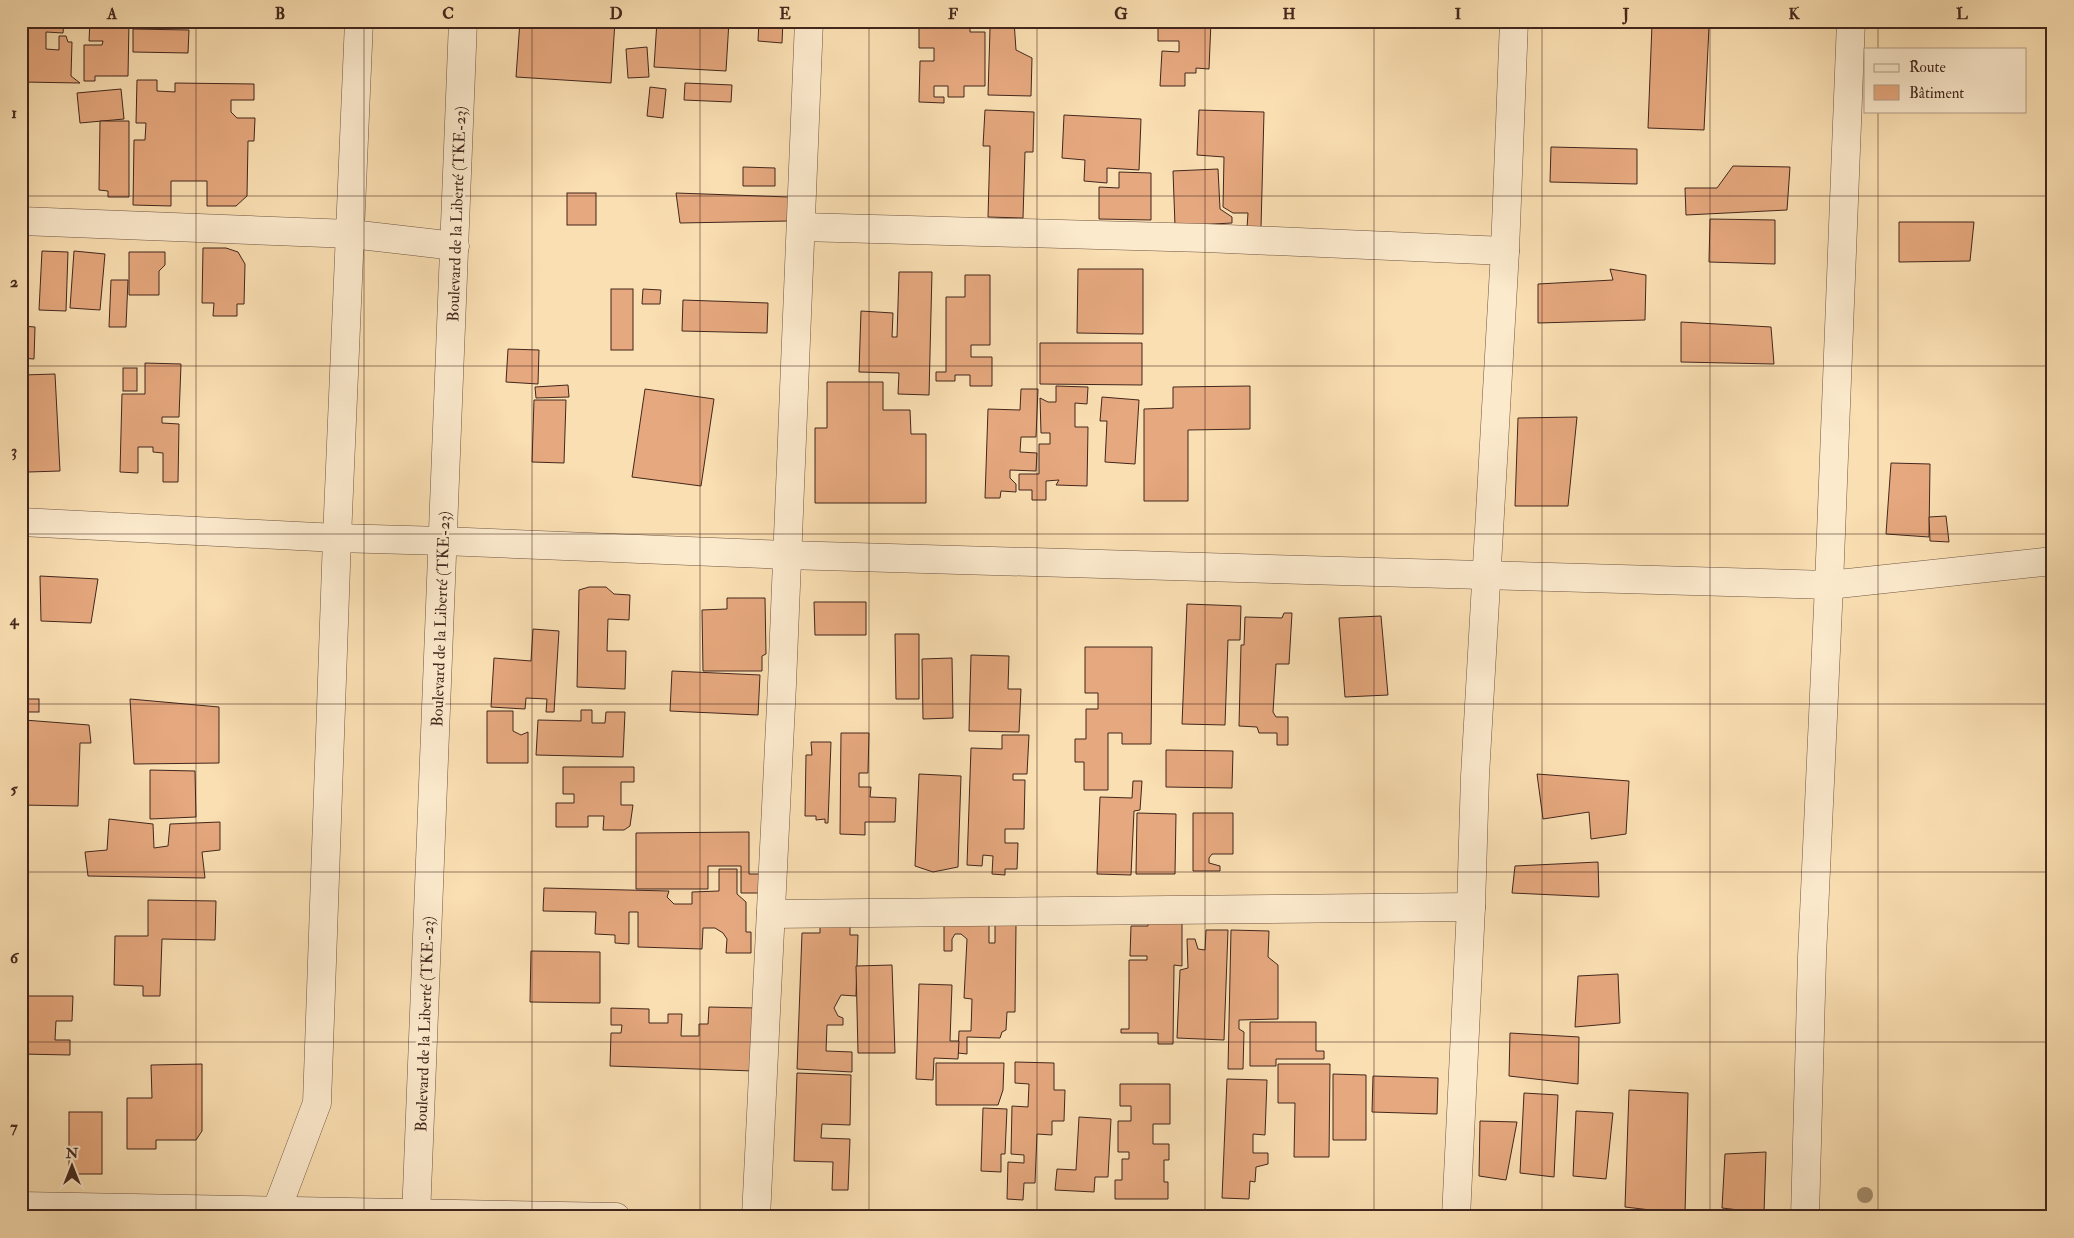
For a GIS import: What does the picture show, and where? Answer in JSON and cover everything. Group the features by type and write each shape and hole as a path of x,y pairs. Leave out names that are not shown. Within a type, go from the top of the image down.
{"street":[{"path":"275,1213 317,1103 337,538 359,21"},
{"name":"Boulevard de la Liberté (TKE-23)","path":"416,1214 463,21"},
{"path":"756,1217 787,555 809,21"},
{"path":"1456,1217 1471,907 1475,776 1505,250 1514,21"},
{"path":"1805,1217 1812,958 1830,585 1851,21"},
{"path":"21,220 351,234 454,246"},
{"path":"800,227 1205,238 1505,250"},
{"path":"21,522 337,538 787,555 1830,585 2053,560"},
{"path":"770,914 1471,907"},
{"path":"21,1206 275,1213 616,1217"}],"building":[{"path":"24,21 64,21 63,33 46,32 46,49 59,50 59,36 66,36 68,42 72,42 71,76 80,83 23,82"},
{"path":"90,21 129,21 128,76 95,76 95,81 84,81 84,45 102,45 103,41 89,41"},
{"path":"520,21 615,21 611,83 516,77"},
{"path":"657,21 729,21 726,71 654,67"},
{"path":"759,21 783,21 782,43 758,41"},
{"path":"919,21 970,21 970,32 985,32 985,86 964,86 964,97 948,97 948,86 934,86 934,97 944,97 944,103 919,102 920,61 934,61 934,48 919,48"},
{"path":"993,21 1014,21 1016,50 1032,58 1031,96 988,95 990,29 993,27"},
{"path":"1158,21 1211,21 1209,69 1196,68 1196,73 1185,73 1185,86 1160,86 1162,51 1179,52 1179,41 1158,41"},
{"path":"1652,24 1709,27 1704,130 1648,128"},
{"path":"133,29 189,30 188,53 133,52"},
{"path":"647,47 649,77 628,78 626,49"},
{"path":"137,80 157,80 157,91 175,92 175,83 254,84 254,100 231,100 231,112 237,118 255,118 254,141 248,141 247,196 236,206 207,206 207,181 171,181 171,206 133,205 134,140 145,140 146,123 136,123"},
{"path":"685,83 732,85 731,102 684,100"},
{"path":"650,87 666,89 663,118 647,116"},
{"path":"121,89 124,119 80,123 77,93"},
{"path":"985,110 1034,112 1033,152 1025,152 1023,218 988,217 990,146 983,146"},
{"path":"1199,110 1264,112 1261,228 1247,228 1248,213 1233,213 1223,207 1224,157 1197,155"},
{"path":"1064,115 1141,119 1139,170 1107,168 1107,183 1084,181 1085,160 1062,158"},
{"path":"100,121 129,121 129,197 108,197 108,191 99,190"},
{"path":"1551,147 1637,149 1637,184 1550,182"},
{"path":"1733,166 1790,167 1787,210 1686,215 1685,188 1717,188"},
{"path":"743,167 775,168 775,186 743,186"},
{"path":"1218,169 1220,209 1232,217 1232,223 1175,226 1173,171"},
{"path":"1119,172 1151,173 1151,220 1099,219 1099,187 1119,188"},
{"path":"567,193 596,193 596,225 567,225"},
{"path":"676,193 789,197 788,221 680,223"},
{"path":"1710,219 1775,220 1775,264 1709,262"},
{"path":"1899,222 1974,222 1970,261 1899,262"},
{"path":"203,248 226,248 238,252 245,264 244,304 237,304 237,316 213,316 214,303 202,303"},
{"path":"42,251 68,252 66,311 39,310"},
{"path":"74,251 105,254 100,310 70,308"},
{"path":"129,252 165,252 165,265 159,271 159,295 129,295"},
{"path":"1078,269 1143,269 1143,334 1077,333"},
{"path":"1610,269 1646,275 1645,320 1538,323 1538,284 1613,280"},
{"path":"899,272 932,272 929,395 898,394 899,373 859,372 861,311 893,313 892,337 897,337"},
{"path":"965,275 990,275 990,345 971,345 971,357 992,357 992,386 970,386 970,375 955,375 955,381 936,381 936,372 946,372 946,297 965,297"},
{"path":"111,280 128,280 126,327 109,327"},
{"path":"611,289 633,289 633,350 611,350"},
{"path":"643,289 661,290 660,304 642,304"},
{"path":"683,300 768,303 767,333 682,331"},
{"path":"1681,322 1771,327 1774,364 1681,362"},
{"path":"21,326 35,327 34,359 21,358"},
{"path":"1040,343 1142,343 1142,385 1040,384"},
{"path":"508,349 539,350 538,384 506,382"},
{"path":"145,363 181,364 179,417 162,417 162,423 179,424 178,482 163,482 163,453 153,452 153,447 138,447 138,473 120,472 122,394 145,394"},
{"path":"123,368 137,368 137,391 123,391"},
{"path":"55,374 60,471 28,472 23,375"},
{"path":"827,382 883,382 883,410 910,410 911,434 926,434 926,503 815,503 815,428 827,428"},
{"path":"568,385 569,397 536,398 535,387"},
{"path":"1056,386 1088,387 1087,404 1075,403 1075,427 1088,427 1087,486 1056,485 1059,480 1046,481 1046,500 1032,500 1032,490 1019,490 1019,474 1039,474 1039,444 1050,444 1050,433 1041,433 1040,398 1048,402 1056,402"},
{"path":"1250,386 1250,429 1188,430 1188,501 1144,501 1144,409 1173,408 1173,387"},
{"path":"645,389 714,399 701,486 632,477"},
{"path":"1021,389 1038,389 1036,437 1021,437 1020,452 1037,453 1036,471 1010,470 1010,478 1016,484 1016,492 1001,491 1000,498 985,498 988,409 1020,410"},
{"path":"1102,397 1139,400 1135,464 1105,462 1107,421 1100,421"},
{"path":"534,400 566,400 564,463 532,462"},
{"path":"1577,417 1568,506 1515,506 1518,418"},
{"path":"1891,463 1930,464 1929,537 1886,534"},
{"path":"1946,516 1949,542 1930,541 1929,517"},
{"path":"40,576 98,579 91,623 41,621"},
{"path":"589,587 606,587 614,594 630,595 629,620 608,619 607,651 626,651 625,689 577,687 579,590"},
{"path":"727,598 765,598 766,654 762,656 762,671 703,671 702,610 727,609"},
{"path":"814,602 866,602 866,635 815,635"},
{"path":"1187,604 1241,606 1240,640 1228,640 1225,725 1182,724"},
{"path":"1284,613 1292,613 1289,664 1276,664 1273,712 1276,717 1288,717 1288,745 1277,745 1277,733 1259,733 1257,727 1239,726 1241,645 1244,645 1245,617 1282,618"},
{"path":"1381,616 1388,695 1345,697 1339,618"},
{"path":"533,629 559,631 554,712 546,712 547,699 526,698 525,709 491,707 494,658 531,661"},
{"path":"895,634 919,634 919,699 896,699"},
{"path":"1085,647 1152,647 1151,744 1122,744 1122,733 1108,733 1108,790 1084,790 1084,762 1075,762 1075,739 1086,739 1086,709 1098,709 1098,693 1085,693"},
{"path":"971,655 1009,656 1008,689 1021,689 1019,732 969,731"},
{"path":"952,658 953,718 923,719 922,659"},
{"path":"672,671 760,675 758,715 670,711"},
{"path":"21,699 39,699 39,712 21,712"},
{"path":"130,699 219,707 219,763 134,764"},
{"path":"581,710 592,710 592,723 605,723 606,712 625,712 623,757 536,755 538,720 581,721"},
{"path":"487,711 513,711 513,731 521,735 528,732 528,763 487,763"},
{"path":"24,720 89,725 91,743 80,743 78,806 21,805 21,745 23,745"},
{"path":"841,733 869,733 868,773 859,773 859,787 871,787 870,797 896,798 895,822 865,822 865,835 840,834"},
{"path":"1002,735 1029,735 1027,774 1013,774 1013,780 1025,780 1024,829 1005,829 1005,843 1018,843 1017,869 1005,869 1005,875 992,874 993,856 983,855 982,866 967,865 971,748 1002,749"},
{"path":"811,742 831,742 828,823 825,823 825,819 816,820 816,816 805,816 806,755 812,755"},
{"path":"1166,750 1233,751 1232,788 1166,787"},
{"path":"563,767 634,767 634,782 621,782 621,805 633,805 630,826 624,830 603,830 604,816 588,816 588,827 556,827 556,803 574,803 574,794 563,794"},
{"path":"150,770 195,771 196,817 150,819"},
{"path":"919,774 961,776 958,867 933,872 915,866"},
{"path":"1537,774 1629,781 1626,834 1591,839 1589,812 1543,819"},
{"path":"1133,781 1142,781 1140,810 1134,811 1131,875 1097,874 1100,797 1132,798"},
{"path":"1137,813 1176,814 1175,874 1136,874"},
{"path":"1193,813 1233,813 1233,854 1212,854 1209,858 1209,863 1220,866 1220,871 1193,871"},
{"path":"109,819 153,824 154,848 168,846 170,824 220,822 220,850 202,852 205,878 88,876 85,852 107,850"},
{"path":"749,832 749,874 760,874 760,893 741,893 741,866 708,866 708,889 636,889 636,833"},
{"path":"1598,862 1599,897 1512,893 1515,866"},
{"path":"719,869 737,869 737,894 746,902 746,932 751,932 751,953 726,953 727,939 723,933 715,928 703,928 702,949 638,947 638,912 629,912 629,944 615,943 615,935 595,934 596,912 543,911 544,888 669,891 667,897 674,904 692,904 692,892 719,891"},
{"path":"148,900 216,901 215,940 162,939 160,996 143,996 143,986 114,985 115,936 148,936"},
{"path":"1148,919 1182,920 1182,966 1174,965 1173,1044 1158,1044 1158,1033 1121,1033 1121,1029 1129,1029 1129,960 1147,960 1147,956 1130,956 1131,926 1148,926"},
{"path":"820,922 850,923 850,935 858,935 856,996 841,995 834,1008 838,1016 843,1018 843,1025 827,1025 826,1051 852,1052 852,1072 797,1069 802,933 820,933"},
{"path":"944,924 989,924 989,943 995,943 995,925 1016,925 1015,1012 1007,1012 1006,1030 1002,1032 1000,1038 967,1037 967,1054 958,1053 959,1031 971,1031 972,999 964,998 967,939 961,934 955,934 952,939 952,951 944,951"},
{"path":"1206,930 1228,930 1224,1040 1177,1038 1180,970 1188,968 1187,939 1195,939 1198,949 1205,950"},
{"path":"1231,930 1269,931 1268,957 1278,965 1278,1019 1239,1020 1239,1029 1244,1032 1243,1069 1228,1069"},
{"path":"531,951 600,952 600,1003 530,1002"},
{"path":"892,965 895,1053 858,1053 856,966"},
{"path":"1618,974 1620,1023 1575,1027 1578,976"},
{"path":"919,984 952,985 950,1041 959,1041 958,1059 934,1058 933,1080 916,1079"},
{"path":"21,996 73,996 72,1021 56,1021 55,1040 70,1040 70,1055 21,1054"},
{"path":"709,1007 757,1008 754,1071 610,1066 611,1033 621,1033 622,1025 611,1025 611,1008 649,1009 649,1023 668,1023 668,1014 682,1014 681,1036 699,1036 699,1024 708,1024"},
{"path":"1250,1022 1316,1022 1316,1051 1324,1051 1324,1059 1276,1059 1276,1066 1250,1066"},
{"path":"1510,1033 1579,1037 1578,1084 1509,1076"},
{"path":"1015,1062 1054,1063 1054,1090 1065,1090 1064,1121 1052,1121 1052,1135 1037,1134 1035,1183 1024,1183 1023,1200 1007,1199 1008,1162 1024,1163 1024,1155 1011,1154 1012,1106 1028,1107 1029,1084 1015,1083"},
{"path":"936,1063 1004,1063 1003,1090 998,1105 936,1105"},
{"path":"202,1064 202,1131 196,1140 156,1140 156,1149 127,1149 127,1098 152,1098 151,1065"},
{"path":"1278,1064 1330,1064 1329,1157 1294,1157 1295,1103 1278,1103"},
{"path":"797,1073 851,1075 850,1125 822,1124 821,1138 850,1139 848,1190 832,1190 833,1162 794,1161"},
{"path":"1333,1074 1366,1075 1366,1140 1333,1140"},
{"path":"1373,1076 1438,1078 1437,1114 1372,1112"},
{"path":"1227,1079 1267,1080 1265,1135 1253,1134 1253,1153 1268,1153 1268,1164 1256,1167 1255,1182 1250,1181 1249,1199 1222,1198"},
{"path":"1120,1084 1170,1084 1170,1124 1153,1124 1153,1144 1169,1144 1169,1160 1164,1160 1164,1182 1168,1182 1168,1199 1115,1199 1115,1180 1122,1180 1122,1159 1129,1159 1129,1152 1118,1152 1118,1121 1131,1121 1131,1106 1120,1106"},
{"path":"1629,1090 1688,1093 1685,1214 1625,1207"},
{"path":"1524,1093 1558,1095 1554,1177 1520,1173"},
{"path":"21,1097 26,1097 24,1160 21,1160"},
{"path":"983,1108 1007,1109 1005,1154 1001,1154 1001,1172 981,1171"},
{"path":"1576,1111 1613,1113 1606,1179 1573,1176"},
{"path":"69,1112 102,1112 102,1174 69,1174"},
{"path":"1079,1117 1111,1119 1108,1177 1095,1177 1094,1192 1055,1190 1057,1169 1076,1170"},
{"path":"1480,1121 1517,1122 1506,1180 1479,1176"},
{"path":"1766,1152 1764,1213 1722,1208 1725,1154"}]}
